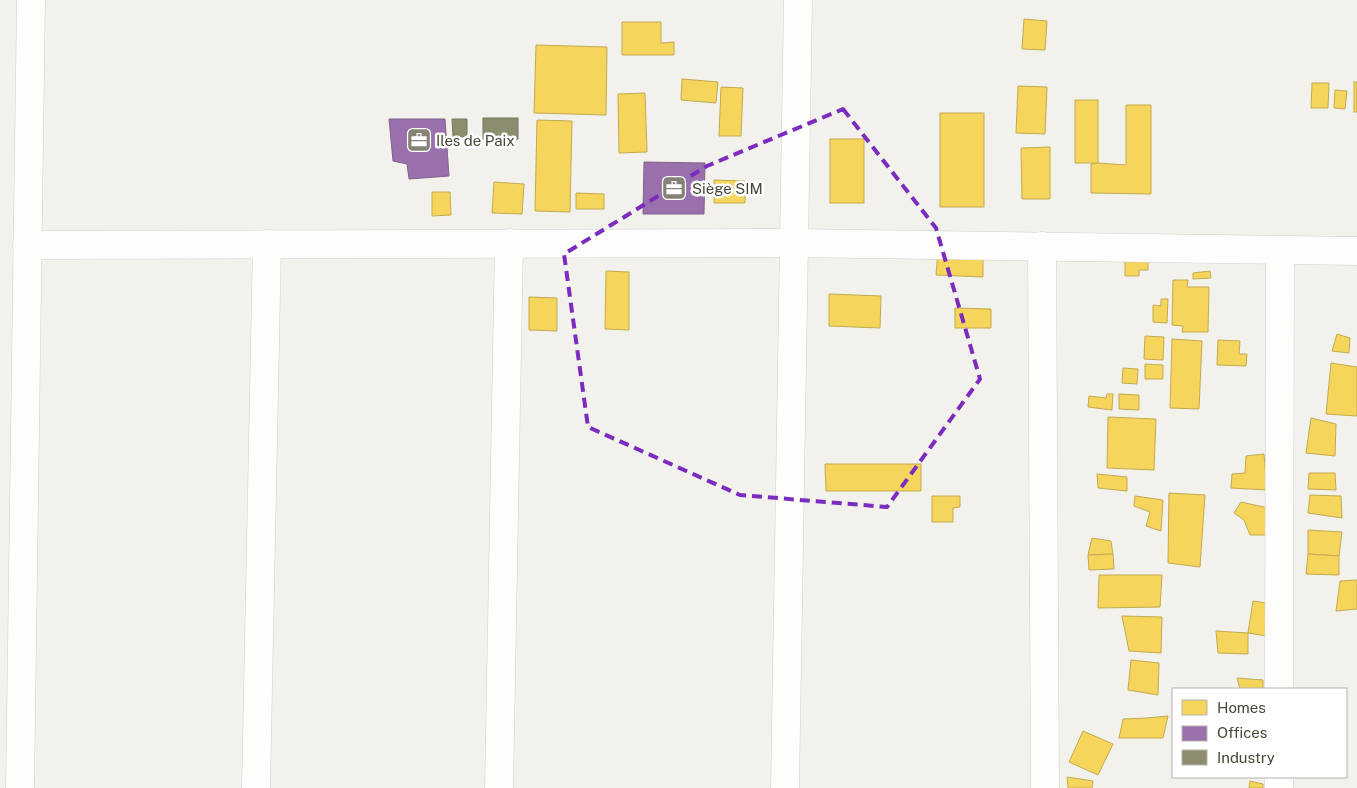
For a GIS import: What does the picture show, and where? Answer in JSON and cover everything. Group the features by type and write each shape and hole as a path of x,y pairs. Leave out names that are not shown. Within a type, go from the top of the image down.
{"street":[{"path":"20,788 31,0"},
{"path":"785,788 798,0"},
{"path":"499,788 509,243"},
{"path":"27,245 794,243 1357,251"},
{"path":"256,788 267,244"},
{"path":"1042,246 1045,788"},
{"path":"1279,688 1280,250"}],"highlighted area":[{"path":"843,109 936,228 980,379 887,507 740,495 588,427 564,254 707,166"}],"building: Homes":[{"path":"1024,19 1047,21 1045,50 1022,49"},
{"path":"622,22 661,22 661,43 674,42 674,55 622,55"},
{"path":"536,45 607,47 606,115 534,113"},
{"path":"682,79 718,82 716,103 681,100"},
{"path":"1354,82 1357,82 1357,112 1354,112"},
{"path":"1312,83 1329,83 1328,108 1311,108"},
{"path":"1018,86 1047,87 1045,134 1016,133"},
{"path":"721,87 743,88 741,136 719,136"},
{"path":"1335,90 1347,91 1345,109 1334,108"},
{"path":"645,93 647,152 619,153 618,94"},
{"path":"1075,100 1098,100 1098,163 1075,163"},
{"path":"1126,105 1151,105 1151,194 1091,193 1091,164 1126,165"},
{"path":"940,113 984,113 984,207 940,207"},
{"path":"537,120 572,121 570,212 535,211"},
{"path":"830,139 864,139 864,203 830,203"},
{"path":"1050,147 1050,199 1022,199 1021,148"},
{"path":"714,180 745,181 745,203 714,203"},
{"path":"494,182 524,184 522,214 492,213"},
{"path":"432,192 450,192 451,215 432,216"},
{"path":"576,193 604,194 604,209 576,209"},
{"path":"938,250 983,252 983,277 936,275"},
{"path":"1125,253 1148,254 1148,270 1139,270 1139,276 1125,276"},
{"path":"606,271 629,272 629,330 605,329"},
{"path":"1210,271 1211,278 1193,279 1193,273"},
{"path":"1173,280 1188,280 1187,287 1209,287 1208,332 1182,332 1183,326 1172,325"},
{"path":"829,294 881,296 880,328 829,326"},
{"path":"529,297 557,298 557,331 529,330"},
{"path":"1161,299 1168,299 1167,323 1153,322 1153,305 1161,306"},
{"path":"955,308 991,309 991,328 955,328"},
{"path":"1337,334 1350,338 1349,353 1332,351"},
{"path":"1145,336 1164,337 1163,360 1144,359"},
{"path":"1172,339 1202,341 1199,409 1170,408"},
{"path":"1218,340 1240,341 1239,354 1247,354 1246,366 1217,365"},
{"path":"1331,363 1357,367 1357,416 1326,414"},
{"path":"1145,364 1163,365 1163,379 1145,379"},
{"path":"1123,368 1138,369 1137,384 1122,383"},
{"path":"1107,394 1113,394 1112,410 1088,407 1089,396 1106,398"},
{"path":"1119,394 1139,395 1139,410 1119,409"},
{"path":"1108,417 1156,419 1154,470 1107,468"},
{"path":"1311,418 1336,424 1335,456 1306,453"},
{"path":"1264,454 1267,490 1231,488 1232,474 1245,473 1246,456"},
{"path":"825,464 921,464 921,491 826,491"},
{"path":"1309,473 1335,473 1336,490 1308,489"},
{"path":"1097,474 1127,477 1127,491 1098,488"},
{"path":"1169,493 1205,495 1200,567 1168,563"},
{"path":"1310,495 1341,496 1342,518 1308,513"},
{"path":"932,496 960,496 960,507 953,508 953,522 932,522"},
{"path":"1135,496 1163,500 1161,531 1146,526 1150,512 1134,506"},
{"path":"1241,502 1268,508 1267,535 1250,535 1244,520 1234,513"},
{"path":"1308,530 1342,532 1339,556 1308,554"},
{"path":"1092,538 1111,541 1113,554 1088,555"},
{"path":"1113,554 1114,569 1089,570 1088,555"},
{"path":"1308,554 1339,556 1339,575 1306,574"},
{"path":"1099,575 1162,575 1160,607 1098,608"},
{"path":"1357,580 1357,609 1336,611 1340,581"},
{"path":"1253,601 1267,603 1267,636 1248,633"},
{"path":"1122,616 1162,617 1161,653 1129,651"},
{"path":"1216,631 1248,633 1248,654 1218,653"},
{"path":"1131,660 1159,663 1158,695 1128,690"},
{"path":"1237,678 1263,680 1263,688 1240,688"},
{"path":"1168,716 1163,738 1119,738 1123,719"},
{"path":"1083,731 1113,744 1098,775 1069,762"},
{"path":"1067,777 1093,781 1092,788 1068,788"},
{"path":"1250,781 1263,784 1263,788 1249,788"}],"building: Offices":[{"name":"Iles de Paix","path":"389,119 445,119 449,176 409,179 407,164 393,161"},
{"name":"Siège SIM","path":"644,162 705,163 704,214 643,214"}],"building: Industry":[{"path":"483,118 518,118 518,139 483,139"},
{"path":"452,119 467,119 467,137 453,137"}],"place":[{"name":"Iles de Paix","path":"419,140"},
{"name":"Siège SIM","path":"674,188"}]}
